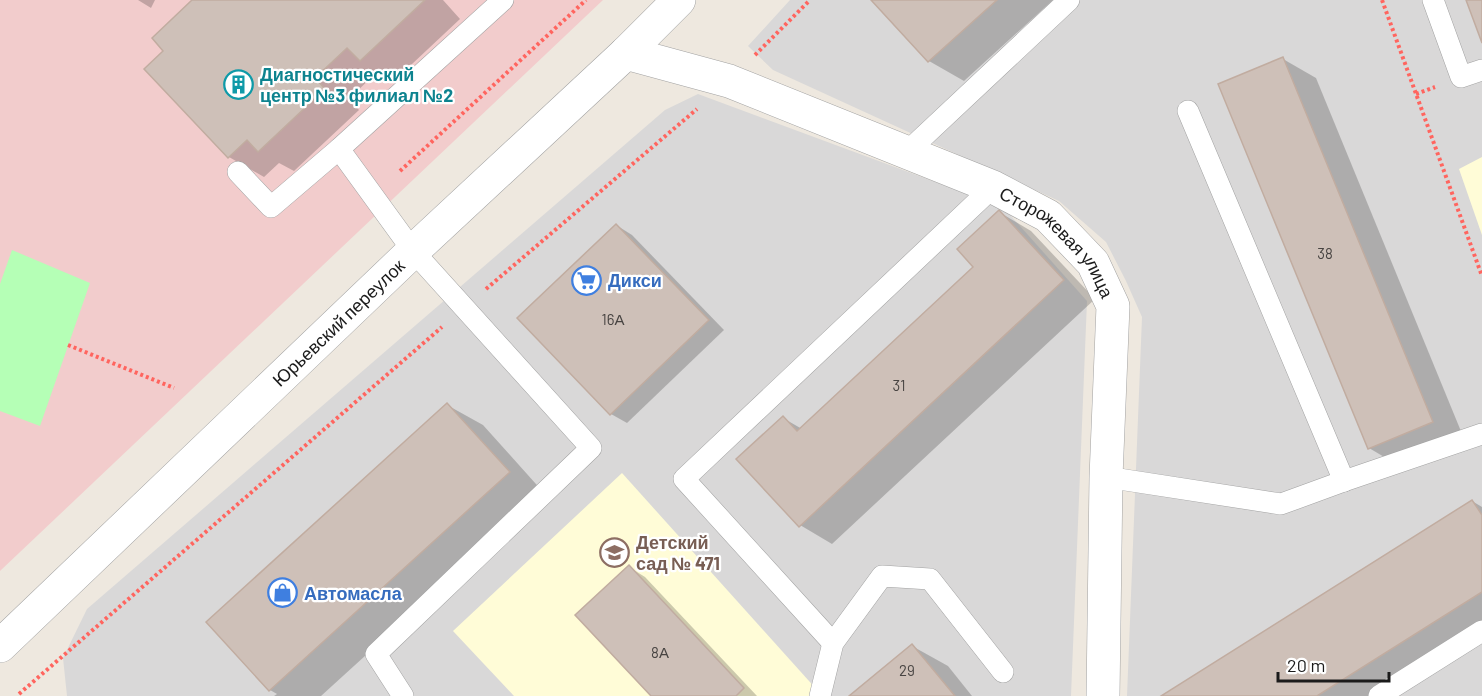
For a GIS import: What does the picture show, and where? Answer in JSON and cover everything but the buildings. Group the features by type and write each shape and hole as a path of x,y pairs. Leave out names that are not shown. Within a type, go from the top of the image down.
{"street":[{"name":"Юрьевский переулок","path":"0,646 413,251 626,53 679,0"},
{"name":"Сторожевая улица","path":"626,53 729,81 993,187 1048,216 1093,263 1113,306 1106,477 1103,696"}],"lane":[{"path":"238,172 271,207 339,149 502,0"},
{"path":"907,152 1069,0"},
{"path":"1433,0 1461,77 1482,70"},
{"path":"1188,111 1344,481"},
{"path":"339,149 413,251 591,448 376,654 403,696"},
{"path":"833,643 684,478 993,187"},
{"path":"1106,477 1281,504 1482,434"},
{"path":"820,696 833,643 882,576 930,579 1003,672"},
{"path":"1379,696 1482,631"}],"path":[{"path":"400,171 586,0"},
{"path":"19,694 729,81 810,0"},
{"path":"1382,0 1482,276"},
{"path":"68,345 174,388"}],"shaded area":[{"path":"0,0 603,0 0,571"},
{"path":"790,0 1482,0 1482,696 1127,696 1142,317 1126,281 1106,242 1059,201 773,70 748,46"},
{"path":"698,94 1003,207 1087,301 1071,696 67,696 63,658 87,609 665,110"},
{"path":"1482,157 1482,235 1459,169"},
{"name":"Детский сад № 471","path":"622,473 818,691 812,696 514,696 453,631"}],"green space":[{"path":"12,250 90,283 40,426 0,411 0,284"}],"place":[{"name":"Диагностический центр №3 филиал №2","path":"239,84"},
{"name":"Дикси","path":"587,280"},
{"name":"Детский сад № 471","path":"615,552"},
{"name":"Автомасла","path":"283,593"}]}
